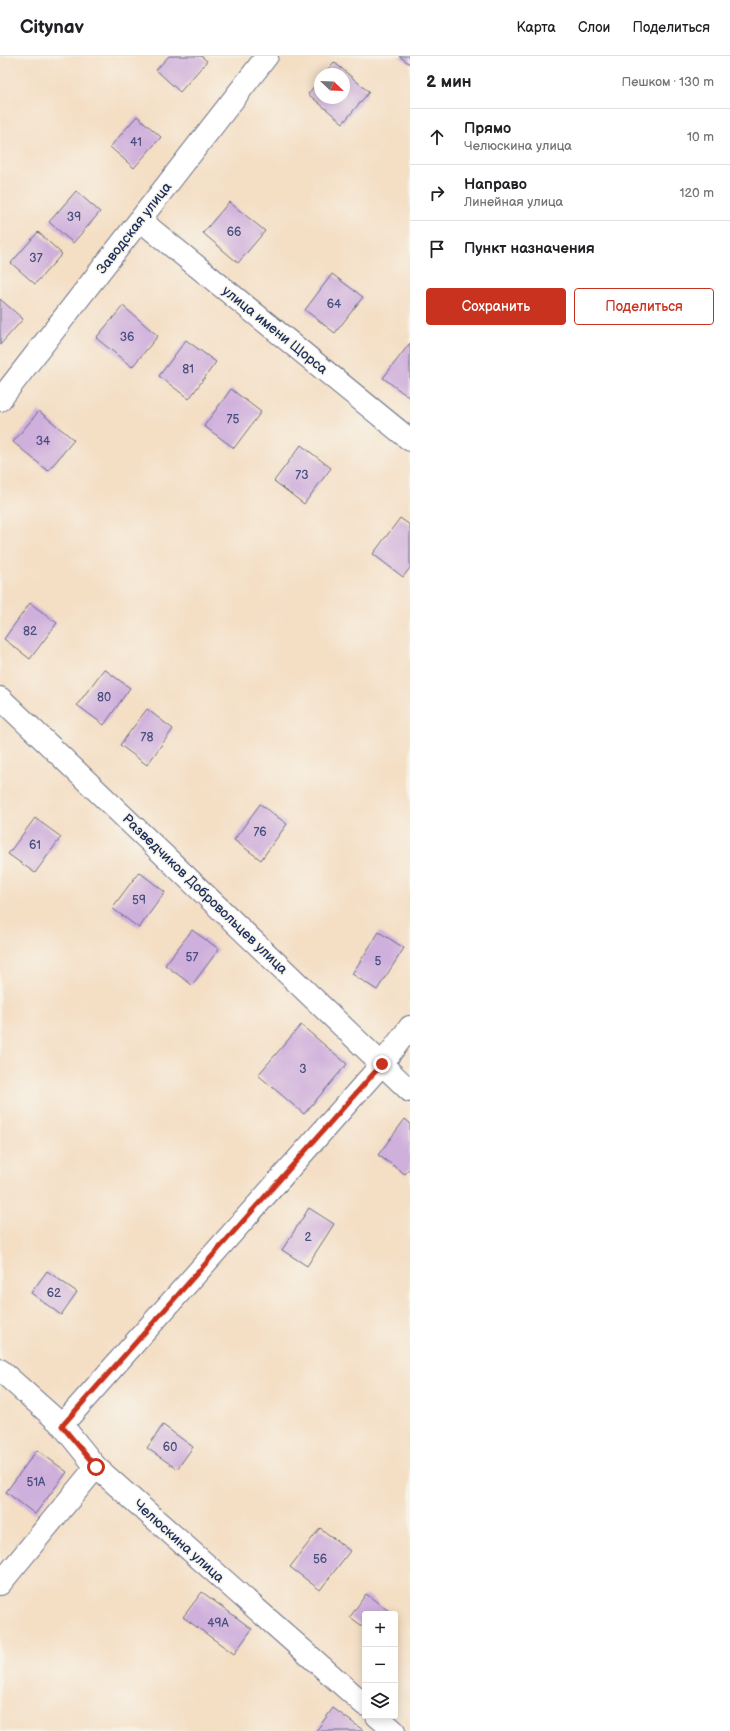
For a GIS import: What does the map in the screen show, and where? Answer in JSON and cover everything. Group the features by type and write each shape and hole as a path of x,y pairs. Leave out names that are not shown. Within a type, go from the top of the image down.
{"street":[{"name":"Заводская улица","path":"0,400 267,56"},
{"name":"улица имени Щорса","path":"140,220 410,440"},
{"name":"Разведчиков Добровольцев улица","path":"0,698 410,1091"},
{"path":"62,1426 382,1064 410,1027"},
{"name":"Челюскина улица","path":"0,1370 62,1426 96,1467 362,1702"},
{"path":"0,1584 96,1467"},
{"path":"380,1719 394,1731"}],"building":[{"path":"169,56 201,56 207,61 180,92 156,70"},
{"path":"399,56 410,56 410,64"},
{"path":"334,62 341,68 329,68"},
{"path":"350,76 369,92 343,123 320,104 350,104"},
{"path":"314,86 314,99 308,94"},
{"path":"137,116 161,137 134,168 110,147"},
{"path":"76,191 100,212 73,243 49,222"},
{"path":"229,202 265,231 238,263 203,233"},
{"path":"38,232 62,254 35,284 11,263"},
{"path":"332,274 363,297 335,333 305,310"},
{"path":"0,299 23,319 0,345"},
{"path":"123,306 158,336 132,367 96,338"},
{"path":"186,340 216,362 189,399 159,376"},
{"path":"410,343 410,398 383,378"},
{"path":"231,389 261,412 234,448 204,426"},
{"path":"39,411 74,440 48,471 13,442"},
{"path":"301,445 331,468 304,504 274,481"},
{"path":"400,518 410,525 410,568 403,577 373,554"},
{"path":"30,603 57,623 30,659 4,639"},
{"path":"104,669 130,688 104,725 77,705"},
{"path":"147,709 173,729 147,765 120,745"},
{"path":"260,804 287,824 261,860 234,840"},
{"path":"35,818 61,837 35,873 8,854"},
{"path":"139,872 165,892 139,928 112,908"},
{"path":"192,930 219,949 192,985 165,965"},
{"path":"379,932 404,948 377,990 352,974"},
{"path":"301,1025 347,1064 304,1114 258,1075"},
{"path":"405,1119 410,1123 410,1168 405,1174 378,1155"},
{"path":"309,1208 334,1224 307,1266 282,1250"},
{"path":"47,1271 77,1292 61,1315 31,1293"},
{"path":"163,1425 193,1447 177,1469 147,1448"},
{"path":"37,1450 67,1472 35,1514 6,1492"},
{"path":"320,1528 350,1551 320,1590 290,1567"},
{"path":"202,1592 252,1629 234,1654 183,1617"},
{"path":"366,1594 389,1611 362,1611 362,1626 350,1617"},
{"path":"333,1708 363,1730 316,1731"}],"route":[{"path":"96,1467 62,1426 382,1064"}]}
